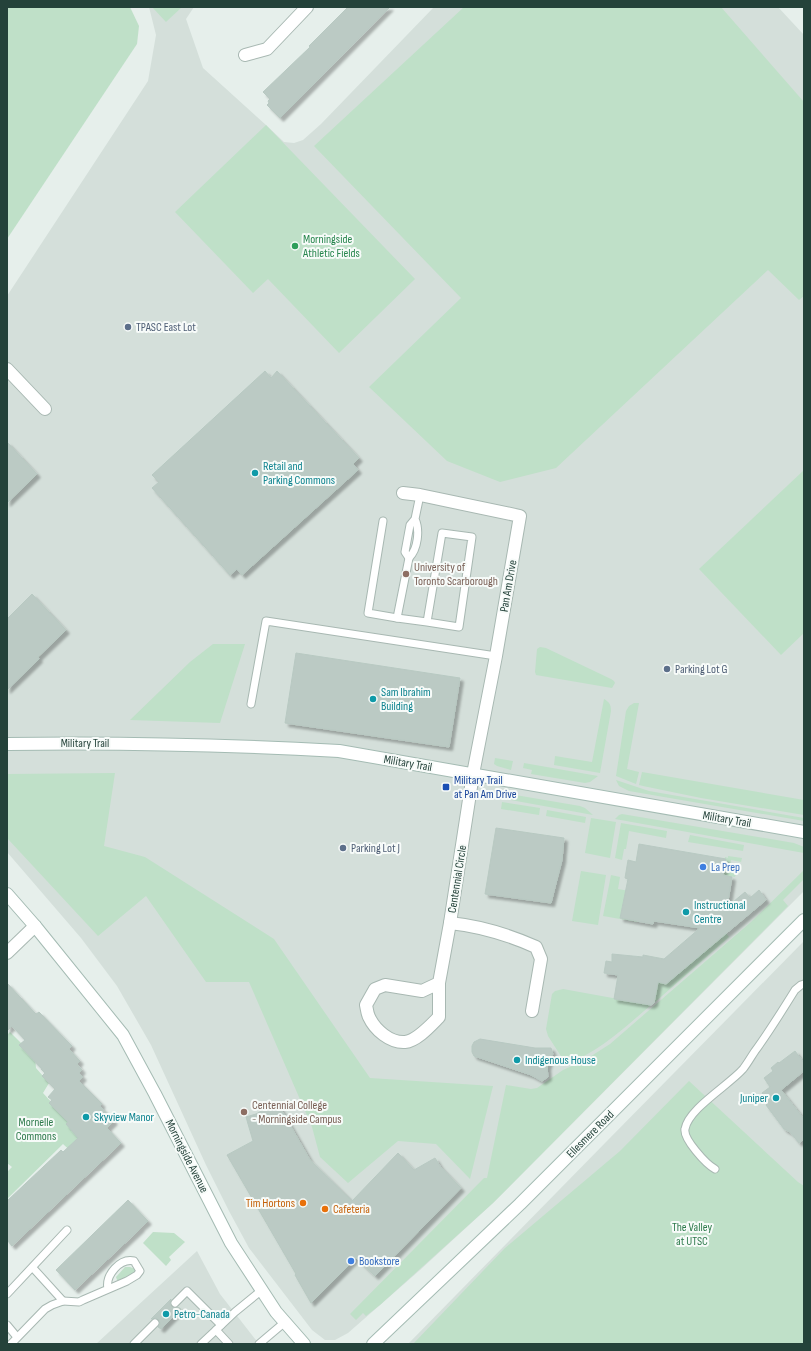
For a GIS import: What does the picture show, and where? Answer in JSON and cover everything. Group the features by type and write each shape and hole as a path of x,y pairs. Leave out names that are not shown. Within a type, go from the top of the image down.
{"street":[{"path":"245,55 267,49 307,7"},
{"path":"7,369 45,409"},
{"name":"Pan Am Drive","path":"403,493 420,495 520,516 496,656 473,774"},
{"name":"Military Trail","path":"7,744 158,744 272,747 332,751 804,832"},
{"name":"Centennial Circle","path":"438,984 422,991 385,985 375,989 366,1005 369,1017 375,1027 390,1040 405,1042 425,1032 439,1017 438,984 450,923 473,774"},
{"name":"Morningside Avenue","path":"7,894 35,926 123,1035 155,1094 231,1243 276,1312 304,1344"},
{"name":"Ellesmere Road","path":"374,1344 520,1204 804,920"},
{"path":"450,923 464,924 520,940 536,947 541,959 532,1011"},
{"path":"7,952 35,926"}],"lane":[{"path":"397,618 409,558 406,552 410,525 415,519 420,495"},
{"path":"383,521 368,613 459,627 472,537 442,533 427,622"},
{"path":"251,704 266,621 496,656"},
{"path":"715,1169 708,1165 686,1138 684,1132 685,1127 691,1114 743,1069 795,990 804,984"},
{"path":"7,1294 67,1230"},
{"path":"11,1344 45,1309 52,1305 63,1301 79,1302 127,1281 137,1275 140,1271 134,1261 131,1260 122,1263 117,1267 109,1276 107,1283 108,1289"},
{"path":"33,1268 63,1301"},
{"path":"201,1344 262,1290"},
{"path":"175,1303 187,1291 219,1327 229,1344"},
{"path":"258,1344 285,1322"},
{"path":"134,1344 155,1323"},
{"path":"7,1324 17,1337"}],"shaded area":[{"name":"University of Toronto Scarborough","path":"149,7 194,7 186,19 203,68 284,142 294,143 303,140 321,124 434,7 778,7 804,35 804,891 493,1203 348,1333 335,1340 325,1340 312,1330 249,1248 206,1165 151,1045 117,986 81,938 7,852 7,296 148,81 156,35"},
{"name":"The Valley at UTSC","path":"804,941 804,1344 408,1344 606,1142"},
{"path":"197,1251 220,1294 259,1344 96,1344"}],"green space":[{"path":"7,7 130,7 139,26 137,44 7,239"},
{"path":"152,7 182,7 166,22"},
{"path":"464,7 721,7 804,102 804,296 799,300 768,270 556,468 500,482 447,461 369,387 461,298 314,146"},
{"name":"Morningside Athletic Fields","path":"266,125 415,279 339,353 268,279 253,293 175,212"},
{"path":"804,470 804,633 781,655 699,569"},
{"path":"213,644 245,644 220,723 130,720 190,662"},
{"path":"540,647 546,648 611,679 615,683 612,688 536,675 537,649"},
{"path":"604,699 611,707 611,711 600,773 554,765 555,756 592,762"},
{"path":"634,703 639,703 627,769 639,772 636,784 616,776 626,711 629,706"},
{"path":"495,758 513,761 511,770 494,764"},
{"path":"524,763 598,776 590,782 585,783 531,774 532,770 523,768"},
{"path":"642,772 804,800 804,815 701,798 639,785"},
{"path":"115,773 104,846 145,857 274,939 370,1078 493,1086 470,1179 436,1144 398,1141 348,1183 320,1157 312,1127 249,982 206,982 146,896 98,936 7,838 7,774"},
{"path":"616,780 649,791 804,818 804,821 629,791 619,786"},
{"path":"492,791 580,806 585,808 593,815 488,796"},
{"path":"502,802 540,808 539,815 501,809"},
{"path":"547,810 586,817 585,823 546,816"},
{"path":"622,814 794,843 804,847 804,853 615,819"},
{"path":"591,818 616,822 610,858 585,853"},
{"path":"621,823 667,831 666,838 629,831 626,849 624,849 622,860 615,858"},
{"path":"690,835 744,845 743,851 688,842"},
{"path":"728,856 742,858 741,862 731,860 729,872 736,874 735,877 723,875 726,860 725,857 728,858"},
{"path":"804,870 804,879 783,900 788,906 493,1203 366,1316 363,1313 356,1320 350,1314 484,1178 487,1178 506,1085 531,1089 537,1088 563,1070 585,1060 610,1044 751,922"},
{"path":"581,871 606,875 598,925 572,921"},
{"path":"611,875 620,877 618,889 635,892 637,922 603,916"},
{"path":"726,933 729,937 654,1003 658,982 666,983"},
{"path":"563,989 651,1005 621,1031 600,1046 566,1064 548,1036 546,1029 552,994 555,991"},
{"name":"Mornelle Commons","path":"10,1032 35,1057 36,1068 49,1083 43,1093 88,1143 75,1155 63,1144 7,1199 7,1172 12,1167 7,1163 7,1035"},
{"name":"The Valley at UTSC","path":"689,1081 804,1186 804,1344 413,1344 505,1248 620,1151"},
{"path":"153,1232 174,1233 185,1242 169,1257 171,1260 166,1266 143,1243"},
{"path":"125,1267 135,1269 135,1273 122,1280 117,1280 116,1277"}],"building":[{"path":"348,7 390,7 280,118 267,105 270,99 263,92 310,47 309,46"},
{"name":"Retail and Parking Commons","path":"265,371 271,378 277,371 359,458 353,464 358,470 242,575 237,569 230,575 152,488 159,482 152,475"},
{"path":"7,442 37,474 7,503"},
{"path":"32,594 66,630 7,690 7,619"},
{"name":"Sam Ibrahim Building","path":"296,653 460,678 449,747 285,723"},
{"path":"496,828 564,838 562,860 551,903 485,894"},
{"name":"Instructional Centre","path":"639,844 726,859 723,875 732,877 727,907 745,892 750,898 759,890 766,900 666,984 658,982 654,1003 651,1005 614,999 618,975 604,973 606,961 612,962 612,954 643,957 643,955 664,959 700,928 654,921 653,924 620,918 628,879 625,878 628,860 636,862"},
{"name":"Skyview Manor","path":"7,983 36,1014 39,1012 72,1046 69,1049 80,1061 77,1064 82,1070 79,1073 83,1077 79,1081 102,1104 100,1106 114,1121 107,1128 121,1143 12,1246 7,1240 7,1201 61,1150 63,1152 78,1138 66,1124 68,1122 49,1103 52,1100 48,1097 55,1089 42,1076 45,1073 42,1069 19,1045 25,1040 12,1026 7,1031"},
{"name":"Indigenous House","path":"480,1039 535,1048 551,1048 553,1054 547,1067 548,1077 542,1081 531,1075 474,1056 472,1046 474,1042"},
{"name":"Juniper","path":"795,1051 804,1063 804,1071 781,1090 804,1119 804,1139 799,1143 790,1132 784,1129 766,1105 769,1102 762,1093 770,1087 764,1078 773,1071 771,1068"},
{"path":"277,1102 310,1160 352,1201 398,1153 414,1170 435,1158 440,1166 461,1188 375,1276 356,1258 311,1303 295,1275 296,1274 227,1155 253,1141 246,1117 256,1114"},
{"path":"128,1200 148,1221 75,1290 56,1270"},
{"name":"Petro-Canada","path":"171,1299 171,1306 181,1309 161,1329 158,1327 160,1324 159,1320 156,1318 151,1319"}],"place":[{"name":"Morningside Athletic Fields","path":"295,246"},
{"name":"TPASC East Lot","path":"128,327"},
{"name":"Retail and Parking Commons","path":"255,473"},
{"name":"University of Toronto Scarborough","path":"406,574"},
{"name":"Parking Lot G","path":"667,669"},
{"name":"Sam Ibrahim Building","path":"373,699"},
{"name":"Military Trail at Pan Am Drive","path":"446,787"},
{"name":"Parking Lot J","path":"343,848"},
{"name":"La Prep","path":"703,867"},
{"name":"Instructional Centre","path":"686,912"},
{"name":"Indigenous House","path":"517,1060"},
{"name":"Juniper","path":"776,1098"},
{"name":"Centennial College - Morningside Campus","path":"244,1112"},
{"name":"Skyview Manor","path":"86,1117"},
{"name":"Tim Hortons","path":"303,1203"},
{"name":"Cafeteria","path":"325,1209"},
{"name":"Bookstore","path":"351,1261"},
{"name":"Petro-Canada","path":"166,1314"}]}
